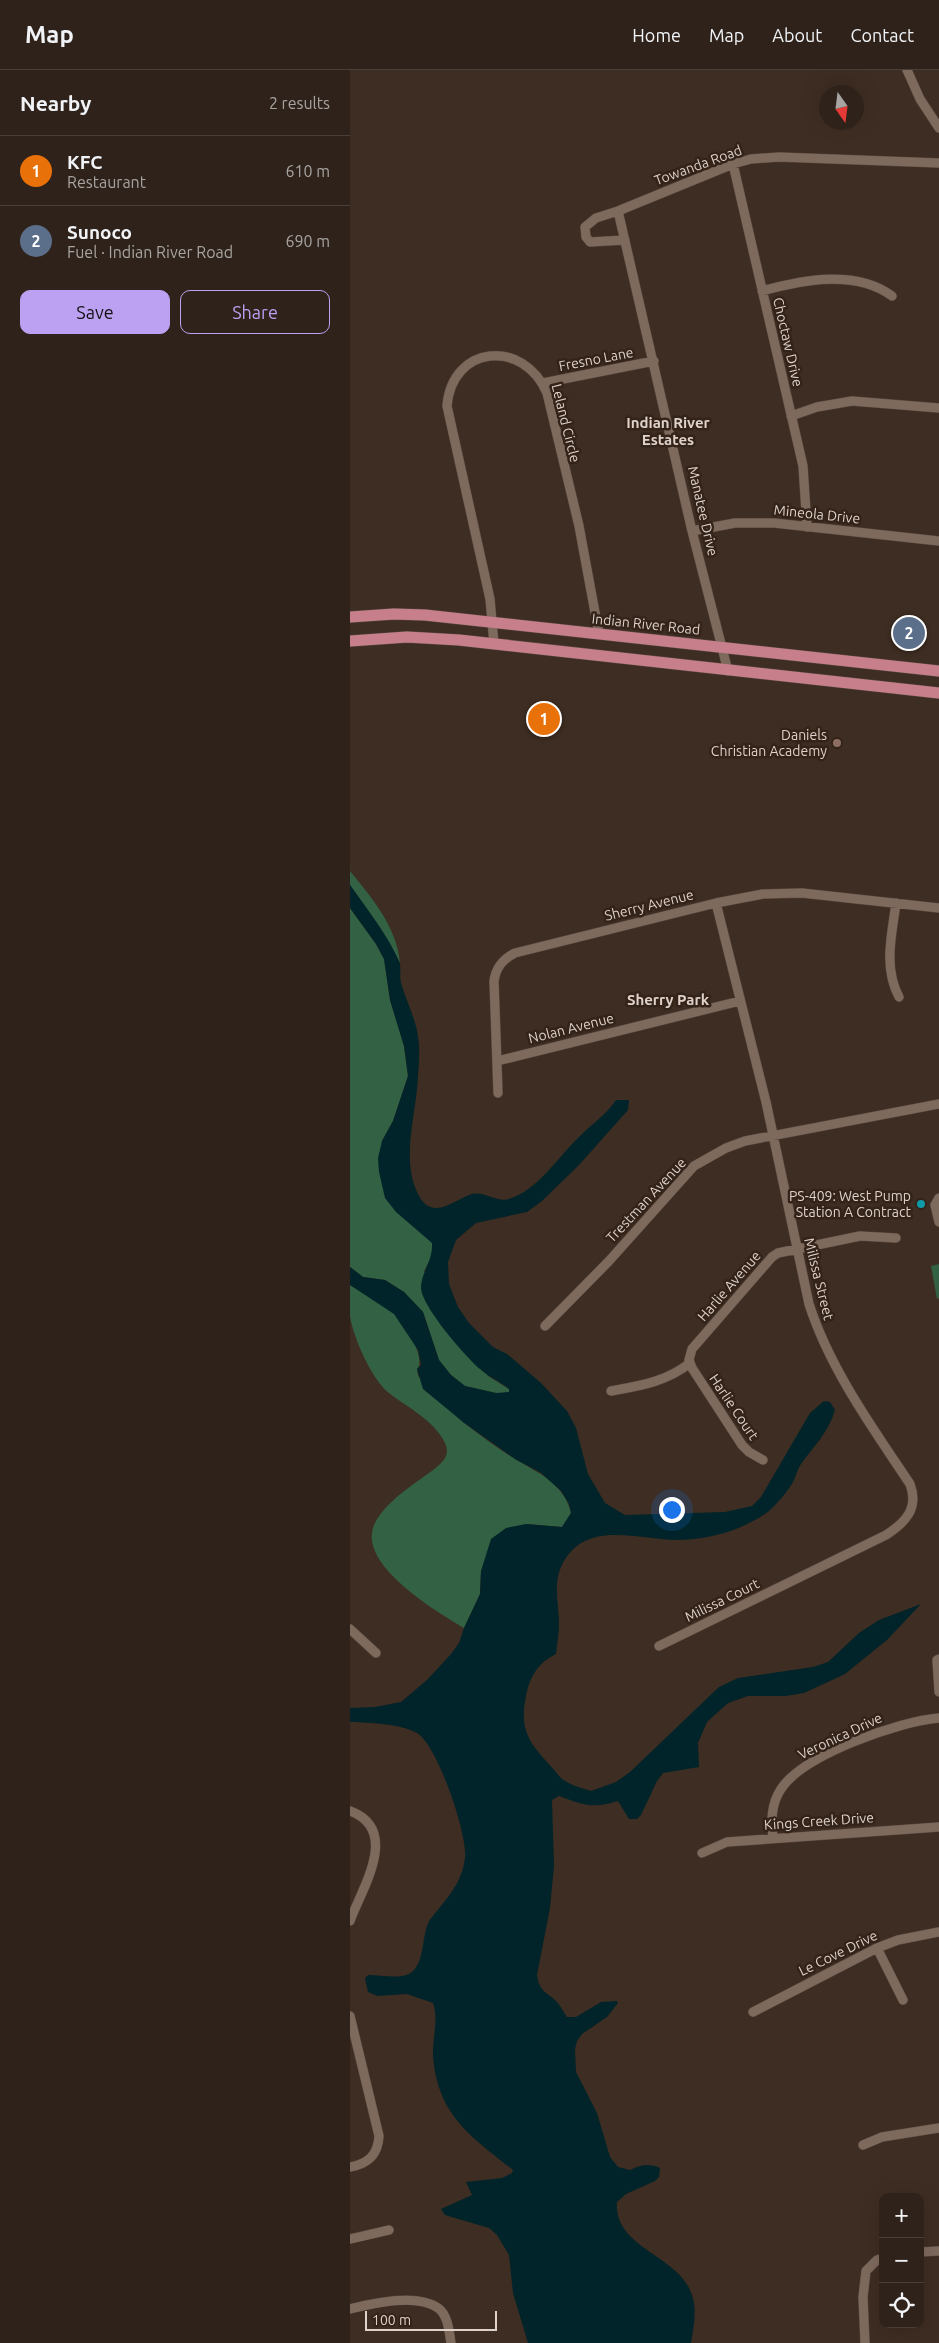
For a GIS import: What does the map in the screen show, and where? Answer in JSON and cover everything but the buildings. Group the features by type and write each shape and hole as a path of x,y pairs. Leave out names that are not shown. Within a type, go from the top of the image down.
{"main road":[{"name":"Indian River Road","path":"350,617 394,614 493,622 939,671"},
{"path":"350,641 407,637 494,644 939,693"}],"street":[{"path":"907,70 920,99 939,128"},
{"name":"Towanda Road","path":"625,240 593,243 586,237 585,227 591,220 618,211 733,164 779,157 939,162"},
{"name":"Choctaw Drive","path":"733,164 806,484 807,527"},
{"name":"Manatee Drive","path":"618,211 692,531 728,671"},
{"path":"762,291 802,282 849,280 875,285 892,296"},
{"name":"Leland Circle","path":"494,644 490,599 447,414 450,388 460,372 473,362 489,356 505,356 523,363 543,383 547,393 579,526 599,634"},
{"name":"Fresno Lane","path":"543,383 654,361"},
{"path":"791,416 817,407 852,401 939,408"},
{"name":"Mineola Drive","path":"692,531 714,526 753,522 939,542"},
{"name":"Sherry Avenue","path":"498,1093 494,981 499,966 508,957 716,903 763,894 785,892 939,908"},
{"name":"Milissa Street","path":"716,903 773,1136 809,1304 825,1346 872,1426 910,1484 914,1500 910,1514 897,1528 798,1578"},
{"path":"896,903 889,964 891,978 898,997"},
{"name":"Nolan Avenue","path":"496,1061 740,1001"},
{"name":"Trestman Avenue","path":"544,1326 609,1261 694,1166 726,1148 773,1136 939,1104"},
{"path":"939,1198 935,1205 939,1222"},
{"name":"Harlie Avenue","path":"690,1363 692,1350 772,1257 797,1249 860,1236 896,1238"},
{"path":"611,1392 649,1385 680,1371 690,1363"},
{"name":"Harlie Court","path":"690,1363 742,1445 749,1452 763,1460"},
{"name":"Milissa Court","path":"659,1646 798,1578"},
{"path":"350,1629 376,1654"},
{"path":"938,1659 939,1692"},
{"name":"Veronica Drive","path":"773,1838 774,1803 788,1780 798,1771 835,1751 888,1729 923,1719 939,1718"},
{"path":"350,1811 361,1817 373,1831 376,1849 372,1869 350,1922"},
{"name":"Kings Creek Drive","path":"702,1853 728,1842 939,1827"},
{"name":"Le Cove Drive","path":"753,2012 878,1948 904,1938 939,1932"},
{"path":"878,1948 903,2000"},
{"path":"350,2016 380,2136 379,2144 372,2157 366,2162 350,2167"},
{"path":"863,2145 882,2136 939,2128"},
{"path":"350,2239 389,2230"},
{"path":"924,2252 939,2251"},
{"path":"865,2343 863,2297 866,2271 879,2259"},
{"path":"350,2309 385,2302 428,2303 438,2308 446,2320 451,2343"}],"green space":[{"path":"350,871 375,902 389,925 398,950 400,963 382,931 350,885"},
{"path":"350,908 376,944 384,959 390,1000 404,1046 408,1076 393,1121 382,1141 432,1243 432,1256 424,1271 488,1376 509,1389 509,1393 496,1393 465,1386 451,1375 439,1360 423,1312 404,1292 385,1280 363,1277 350,1267"},
{"path":"939,1264 939,1298 937,1299 931,1266"},
{"path":"350,1285 397,1316 408,1331 416,1348 419,1357 418,1376 446,1406 464,1423 508,1455 549,1480 563,1494 568,1503 571,1513 562,1527 526,1524 481,1571 480,1594 464,1628 422,1601 406,1588 380,1561 373,1547 372,1533 374,1525 384,1509 435,1469 443,1461 447,1450 440,1435 427,1421 383,1387 364,1358 350,1316"}],"water":[{"path":"350,885 383,931 399,961 401,983 417,1030 419,1061 411,1135 410,1166 418,1194 429,1207 435,1208 449,1205 474,1194 504,1200 519,1195 538,1181 616,1100 629,1100 628,1110 579,1165 542,1201 527,1212 476,1223 456,1240 448,1262 449,1284 458,1307 469,1323 493,1347 507,1354 541,1383 567,1411 576,1428 588,1474 605,1503 625,1515 725,1512 752,1506 761,1497 810,1413 824,1401 830,1402 835,1410 825,1432 801,1464 793,1482 785,1493 769,1511 748,1524 725,1533 688,1540 627,1535 596,1537 582,1542 571,1552 561,1567 557,1581 559,1624 556,1654 544,1662 536,1671 528,1689 524,1707 526,1732 534,1747 562,1779 576,1786 591,1791 616,1782 630,1772 719,1687 738,1678 813,1667 828,1662 859,1633 879,1620 921,1604 887,1640 845,1674 804,1693 786,1696 748,1696 728,1703 707,1722 698,1743 699,1767 663,1773 657,1781 641,1815 637,1819 629,1819 618,1801 602,1805 588,1805 559,1796 552,1800 554,1866 550,1908 537,1975 538,1981 542,1989 558,2003 567,2017 576,2017 601,2002 617,2001 618,2003 607,2017 582,2034 577,2041 575,2049 576,2072 597,2113 610,2157 618,2167 630,2170 645,2165 660,2168 659,2177 655,2181 626,2194 617,2202 618,2217 634,2240 672,2268 690,2290 695,2309 691,2343 528,2343 513,2293 509,2255 497,2235 489,2228 445,2215 441,2209 472,2195 466,2182 502,2178 512,2173 513,2170 470,2135 449,2109 436,2077 433,2057 435,2010 433,2003 407,1994 377,1996 368,1992 365,1978 368,1975 394,1977 409,1974 414,1970 420,1959 428,1923 449,1896 459,1878 464,1865 465,1846 450,1791 442,1771 425,1741 417,1733 401,1727 350,1722 350,1708 375,1707 401,1702 428,1679 451,1654 459,1643 480,1594 481,1571 491,1539 506,1528 526,1524 562,1527 571,1513 569,1504 561,1491 541,1473 515,1459 463,1422 423,1389 417,1369 421,1365 418,1350 394,1314 350,1285 350,1267 363,1277 385,1280 404,1292 423,1312 439,1360 451,1375 465,1386 496,1393 509,1392 509,1389 473,1363 436,1319 423,1296 421,1288 431,1256 432,1243 396,1212 385,1198 378,1158 382,1141 393,1121 408,1076 404,1046 390,1000 384,959 376,944 350,908"}],"place":[{"name":"Sunoco","path":"909,633"},
{"name":"KFC","path":"544,719"},
{"name":"Daniels Christian Academy","path":"837,743"},
{"name":"PS-409: West Pump Station A Contract","path":"921,1204"}],"district":[{"name":"Indian River Estates","path":"668,430"},
{"name":"Sherry Park","path":"668,999"}]}
